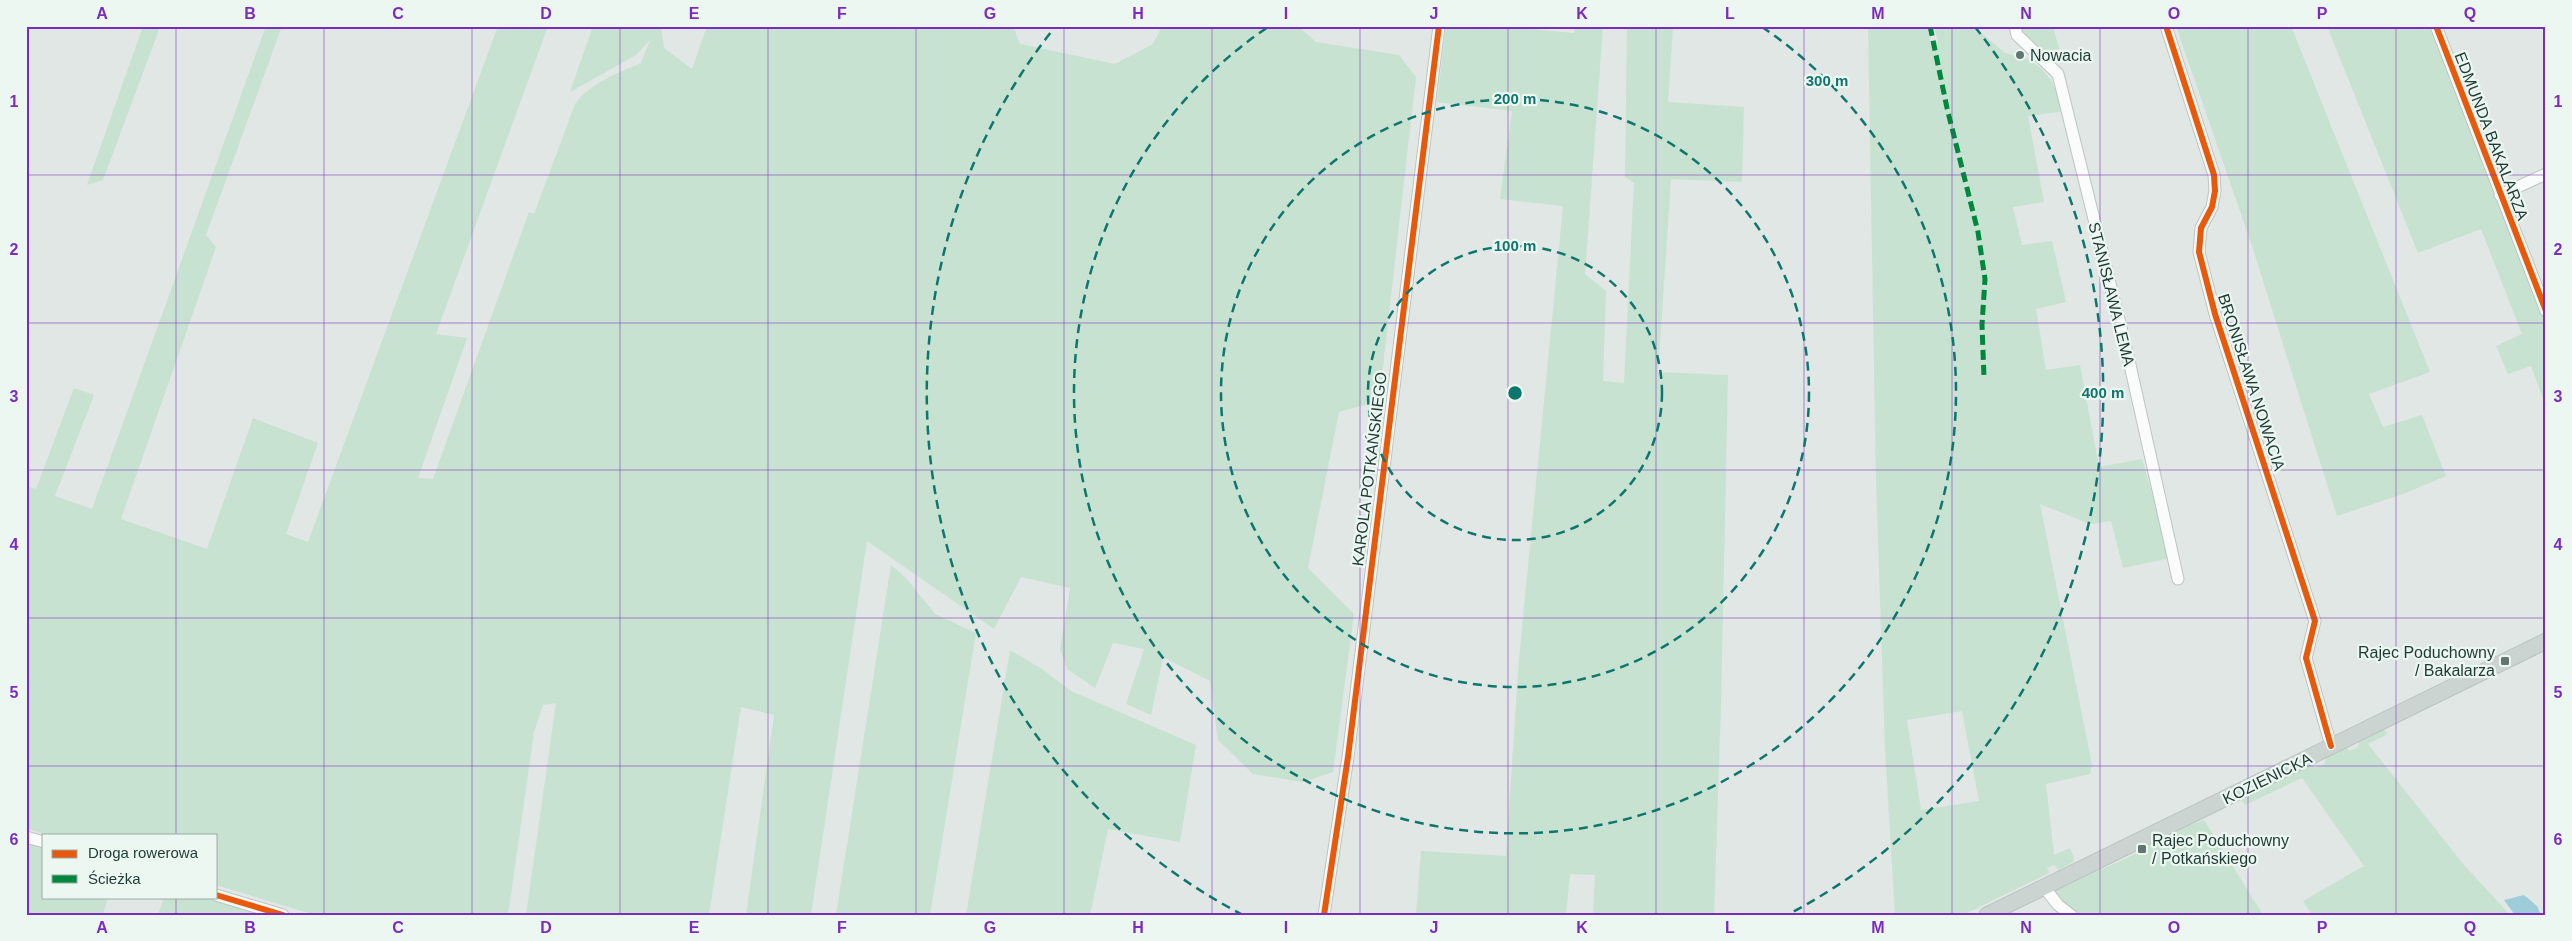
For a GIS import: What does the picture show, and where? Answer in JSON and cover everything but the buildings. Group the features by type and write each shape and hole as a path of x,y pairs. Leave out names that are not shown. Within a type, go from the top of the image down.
{"main road":[{"name":"KOZIENICKA","path":"1987,915 2546,641"}],"street":[{"name":"KAROLA POTKAŃSKIEGO","path":"1324,915 1348,758 1439,26"},
{"name":"STANISŁAWA LEMA","path":"2015,26 2017,35 2058,74 2128,356 2178,579"},
{"name":"BRONISŁAWA NOWACIA","path":"2166,26 2214,175 2216,190 2212,206 2202,228 2198,252 2218,323 2315,621 2306,658 2331,746"},
{"name":"EDMUNDA BAKALARZA","path":"2436,26 2500,196 2546,311"},
{"path":"2500,196 2546,174"},
{"path":"26,837 42,841"},
{"path":"2044,887 2058,905 2071,915"},
{"path":"218,896 283,915"}],"green space":[{"path":"143,26 160,27 103,180 87,185"},
{"path":"266,26 282,26 206,235 216,247 121,519 207,549 253,418 318,443 286,534 308,542 498,26 548,26 436,334 467,338 418,478 433,479 529,212 534,214 575,104 596,84 641,63 650,40 636,55 570,92 593,26 661,26 664,48 692,69 707,26 1013,26 1020,44 1115,64 1153,44 1162,26 1298,26 1316,42 1399,55 1416,77 1379,401 1339,412 1308,568 1354,614 1333,772 1303,782 1253,774 1218,740 1210,681 1163,657 1151,715 1126,704 1144,649 1113,643 1095,688 1067,669 1060,649 1070,588 1021,577 994,629 867,541 811,915 746,915 774,715 741,707 709,915 526,915 556,703 543,705 534,732 508,915 315,915 218,886 218,834 44,834 26,828 26,486 36,489 74,388 94,395 55,496 92,509"},
{"path":"1446,26 1501,26 1574,33 1575,26 1603,26 1585,274 1606,291 1603,381 1624,383 1634,183 1625,177 1627,26 1673,26 1668,102 1744,107 1742,182 1671,179 1658,372 1728,375 1721,704 1714,915 1593,915 1595,875 1570,874 1566,915 1416,915 1421,851 1506,856 1519,659 1563,206 1500,199 1512,111 1437,102"},
{"path":"1868,26 1927,26 1931,44 1938,41 1934,26 1973,26 2005,53 2026,58 2041,68 2051,80 2065,111 2028,116 2044,202 2013,207 2022,245 2052,241 2066,302 2036,309 2046,370 2080,365 2099,467 2142,459 2171,558 2123,568 2111,521 2090,524 2040,504 2092,765 2090,774 2046,784 2054,855 2070,848 2074,858 2073,862 2059,870 2054,865 2047,868 2049,873 1963,915 1895,915 1885,749 1876,480","holes":["1962,711 1979,801 1921,810 1907,720"]},
{"path":"2019,26 2053,26 2059,49 2052,53 2044,51 2020,31"},
{"path":"2176,26 2291,26 2430,372 2369,394 2383,427 2422,415 2446,476 2403,494 2337,516 2252,246"},
{"path":"2327,26 2429,26 2546,321 2546,407 2531,366 2508,374 2496,346 2522,334 2481,229 2418,253"},
{"path":"891,565 907,579 935,614 976,633 930,915 836,915"},
{"path":"1010,650 1042,669 1071,691 1196,745 1180,842 1108,829 1090,915 966,915"},
{"path":"2382,728 2388,734 2368,744 2464,865 2510,915 2312,915 2303,901 2364,866 2302,778 2245,805 2240,798 2310,763 2315,768 2325,764 2325,756 2345,745 2349,751 2358,747 2360,738"},
{"path":"2204,820 2263,915 2079,915 2055,895 2055,888 2121,861 2179,830"},
{"path":"26,842 42,847 42,898 108,898 103,915 26,915"},
{"path":"164,898 212,898 267,915 158,915"}],"water":[{"path":"2524,895 2537,906 2541,915 2515,915 2504,900"}],"marked path":[{"path":"1930,26 1947,108 1978,232 1985,279 1982,325 1984,377"}],"cycle path":[{"path":"1324,915 1348,757 1439,26"},
{"path":"2166,26 2214,175 2215,191 2212,207 2201,228 2199,252 2215,314 2315,621 2306,658 2331,746"},
{"path":"2436,26 2546,311"},
{"path":"218,896 283,915"}],"place":[{"name":"Nowacia","path":"2020,55"},
{"name":"Rajec Poduchowny / Bakalarza","path":"2505,661"},
{"name":"Rajec Poduchowny / Potkańskiego","path":"2142,849"}]}
